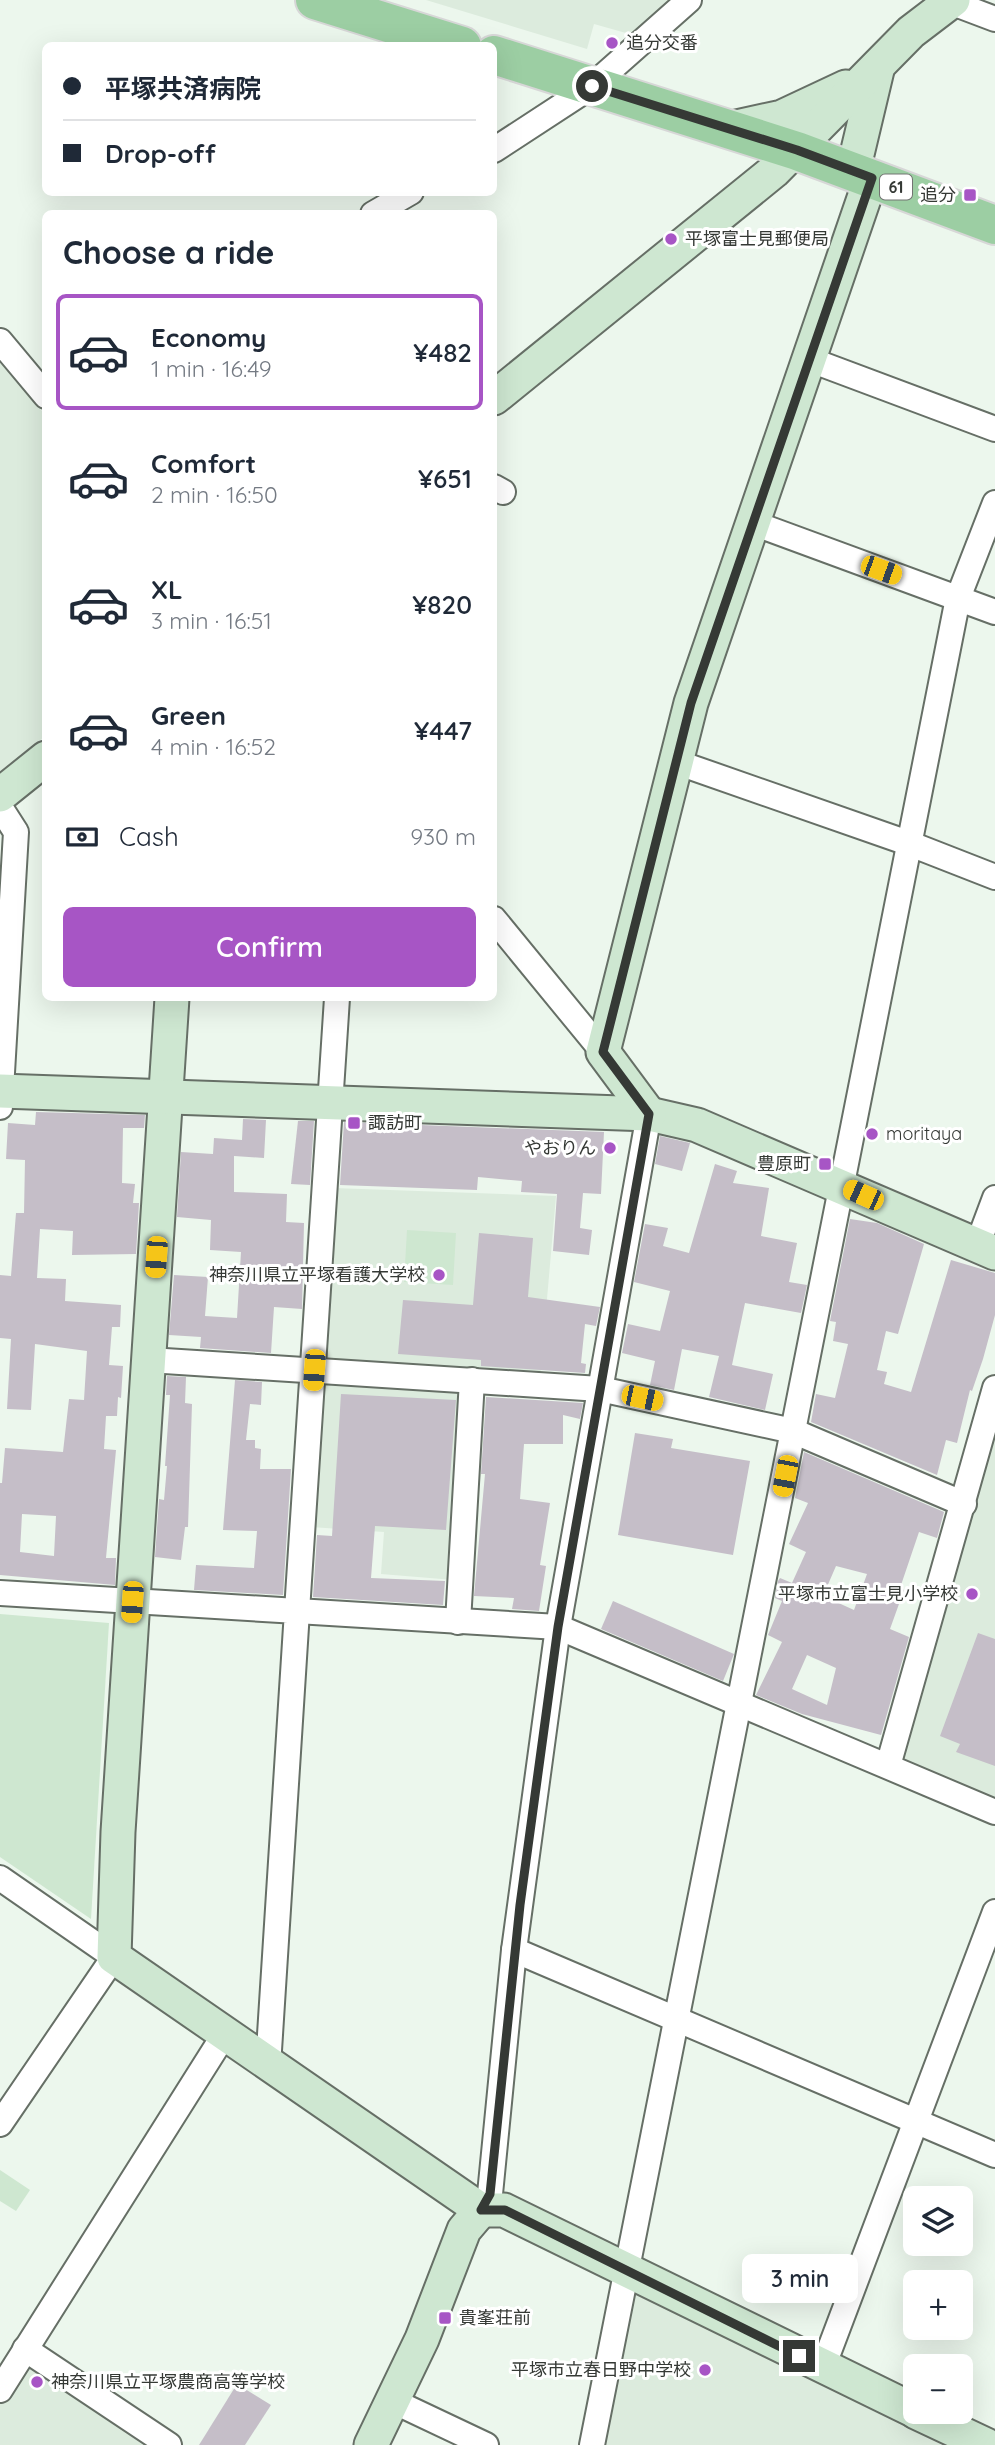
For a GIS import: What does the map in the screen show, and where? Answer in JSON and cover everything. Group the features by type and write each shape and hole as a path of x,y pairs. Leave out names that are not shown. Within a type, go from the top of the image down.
{"main road":[{"path":"315,0 449,42"},
{"name":"61","path":"497,56 797,150 995,225"}],"street":[{"path":"497,148 592,86 689,0"},
{"path":"497,396 797,150 911,32 951,1 995,19"},
{"path":"727,129 782,117 871,72"},
{"path":"603,1052 691,703 808,359 862,175 871,72"},
{"path":"380,210 404,196"},
{"path":"0,341 42,391"},
{"path":"808,359 995,429"},
{"path":"592,2445 958,598 995,503"},
{"path":"753,523 995,612"},
{"path":"0,795 42,761"},
{"path":"676,762 908,843 995,877"},
{"path":"0,807 16,832 0,1097 166,1098 649,1114 697,1125 986,1250 995,1198"},
{"path":"371,2445 422,2339 464,2230 490,2194 514,1950 558,1627 649,1114 603,1052 497,923"},
{"path":"0,2124 114,1956 118,1832 172,1001"},
{"path":"268,2066 337,1001"},
{"path":"149,1360 600,1389 793,1431 964,1504"},
{"path":"458,1622 472,1380"},
{"path":"888,1766 995,1388"},
{"path":"0,1593 558,1627 995,1812"},
{"path":"0,1878 268,2066 481,2210 505,2210 627,2273 903,2405"},
{"path":"823,2367 995,1912"},
{"path":"514,1950 995,2155"},
{"path":"0,2390 224,2035"},
{"path":"25,2349 169,2445"},
{"path":"393,2401 486,2445"},
{"path":"943,2424 986,2445"}],"shaded area":[{"path":"426,0 676,0 633,35 594,24 587,49"},
{"path":"0,361 42,411 42,738 0,773"},
{"name":"神奈川県立平塚看護大学校","path":"333,1188 556,1196 540,1379 334,1365 324,1353"},
{"path":"407,1230 456,1233 453,1285 404,1282"},
{"path":"321,1382 459,1388 465,1393 454,1580 381,1574 384,1532 311,1527"},
{"name":"平塚市立富士見小学校","path":"995,1432 995,1801 908,1765 904,1756"},
{"path":"0,1614 109,1623 91,1919 0,1857"},
{"path":"0,2170 30,2190 16,2211 0,2201"},
{"name":"平塚市立春日野中学校","path":"638,2294 903,2421 903,2424 908,2424 952,2445 600,2445 629,2295"},
{"name":"神奈川県立平塚農商高等学校","path":"28,2359 155,2445 0,2445 0,2404"}],"building":[{"path":"36,1112 145,1115 144,1128 123,1128 122,1183 135,1184 133,1203 139,1203 136,1254 72,1255 73,1231 40,1229 37,1278 66,1279 65,1301 121,1305 120,1327 112,1327 109,1365 123,1366 121,1398 118,1397 117,1416 106,1416 104,1449 116,1450 106,1558 116,1558 115,1585 0,1575 0,1483 5,1448 63,1452 69,1399 84,1400 87,1351 35,1344 31,1410 7,1409 11,1339 0,1338 0,1275 11,1276 16,1213 24,1213 25,1160 6,1159 8,1123 35,1125","holes":["22,1514 56,1516 54,1556 20,1552"]},
{"path":"243,1119 266,1120 264,1158 234,1156 234,1192 287,1194 286,1222 304,1223 302,1309 274,1307 271,1353 200,1348 201,1337 169,1335 174,1275 208,1277 205,1316 237,1318 241,1252 210,1250 211,1220 177,1217 181,1152 213,1154 214,1138 242,1140"},
{"path":"298,1121 314,1121 310,1185 291,1184"},
{"path":"344,1122 604,1132 601,1194 583,1193 580,1228 592,1230 589,1255 553,1251 557,1194 521,1192 522,1181 478,1177 477,1190 340,1185"},
{"path":"660,1136 690,1143 682,1171 655,1164"},
{"path":"715,1164 737,1171 733,1183 769,1188 761,1236 797,1243 789,1282 807,1285 801,1313 745,1303 732,1365 773,1374 765,1410 709,1397 719,1356 682,1349 674,1390 650,1385 655,1361 622,1353 628,1324 660,1331 670,1291 634,1282 645,1224 668,1228 663,1246 689,1253"},
{"path":"850,1219 877,1223 924,1244 898,1334 886,1331 877,1370 887,1372 884,1384 911,1392 951,1260 995,1273 995,1315 983,1359 972,1391 970,1390 957,1443 946,1440 937,1475 811,1422 816,1394 835,1398 848,1344 833,1341 836,1322 830,1321"},
{"path":"479,1233 533,1238 528,1297 600,1307 596,1326 585,1324 581,1363 586,1364 585,1373 481,1366 481,1360 398,1354 403,1300 473,1305"},
{"path":"167,1376 186,1377 185,1403 192,1404 188,1527 185,1527 181,1560 155,1557 159,1499 164,1500 167,1466 170,1395 166,1395"},
{"path":"235,1380 262,1382 261,1405 250,1404 246,1440 255,1440 255,1448 261,1449 260,1469 291,1469 283,1595 194,1590 196,1565 254,1568 257,1531 223,1530"},
{"path":"341,1394 456,1400 446,1530 375,1526 371,1578 445,1581 443,1605 313,1597 317,1535 332,1536"},
{"path":"486,1397 583,1403 580,1419 563,1415 563,1444 524,1444 520,1499 550,1503 540,1565 546,1566 539,1611 512,1609 514,1598 474,1596 485,1474 481,1474"},
{"path":"635,1433 673,1439 671,1448 750,1461 733,1555 618,1535"},
{"path":"804,1452 944,1512 937,1538 919,1532 900,1588 904,1590 890,1629 909,1637 881,1735 802,1714 756,1695 782,1642 768,1635 782,1601 775,1598 778,1581 780,1578 792,1583 806,1552 789,1544 808,1503 795,1498","holes":["836,1566 867,1574 854,1610 823,1596","807,1655 836,1668 827,1705 792,1689"]},
{"path":"613,1601 734,1654 723,1681 601,1629"},
{"path":"978,1633 995,1639 995,1766 956,1752 960,1744 940,1736"},
{"path":"237,2384 271,2405 245,2445 199,2445"}],"place":[{"name":"追分交番","path":"612,43"},
{"name":"追分","path":"970,195"},
{"name":"平塚富士見郵便局","path":"671,239"},
{"name":"諏訪町","path":"354,1123"},
{"name":"moritaya","path":"872,1134"},
{"name":"やおりん","path":"610,1148"},
{"name":"豊原町","path":"825,1164"},
{"name":"神奈川県立平塚看護大学校","path":"439,1275"},
{"name":"平塚市立富士見小学校","path":"972,1594"},
{"name":"貴峯荘前","path":"445,2318"},
{"name":"平塚市立春日野中学校","path":"705,2370"},
{"name":"神奈川県立平塚農商高等学校","path":"37,2382"}],"route":[{"path":"592,86 797,150 872,178 691,703 603,1052 649,1114 558,1627 514,1950 490,2194 481,2210 505,2210 627,2273 799,2356"}]}
